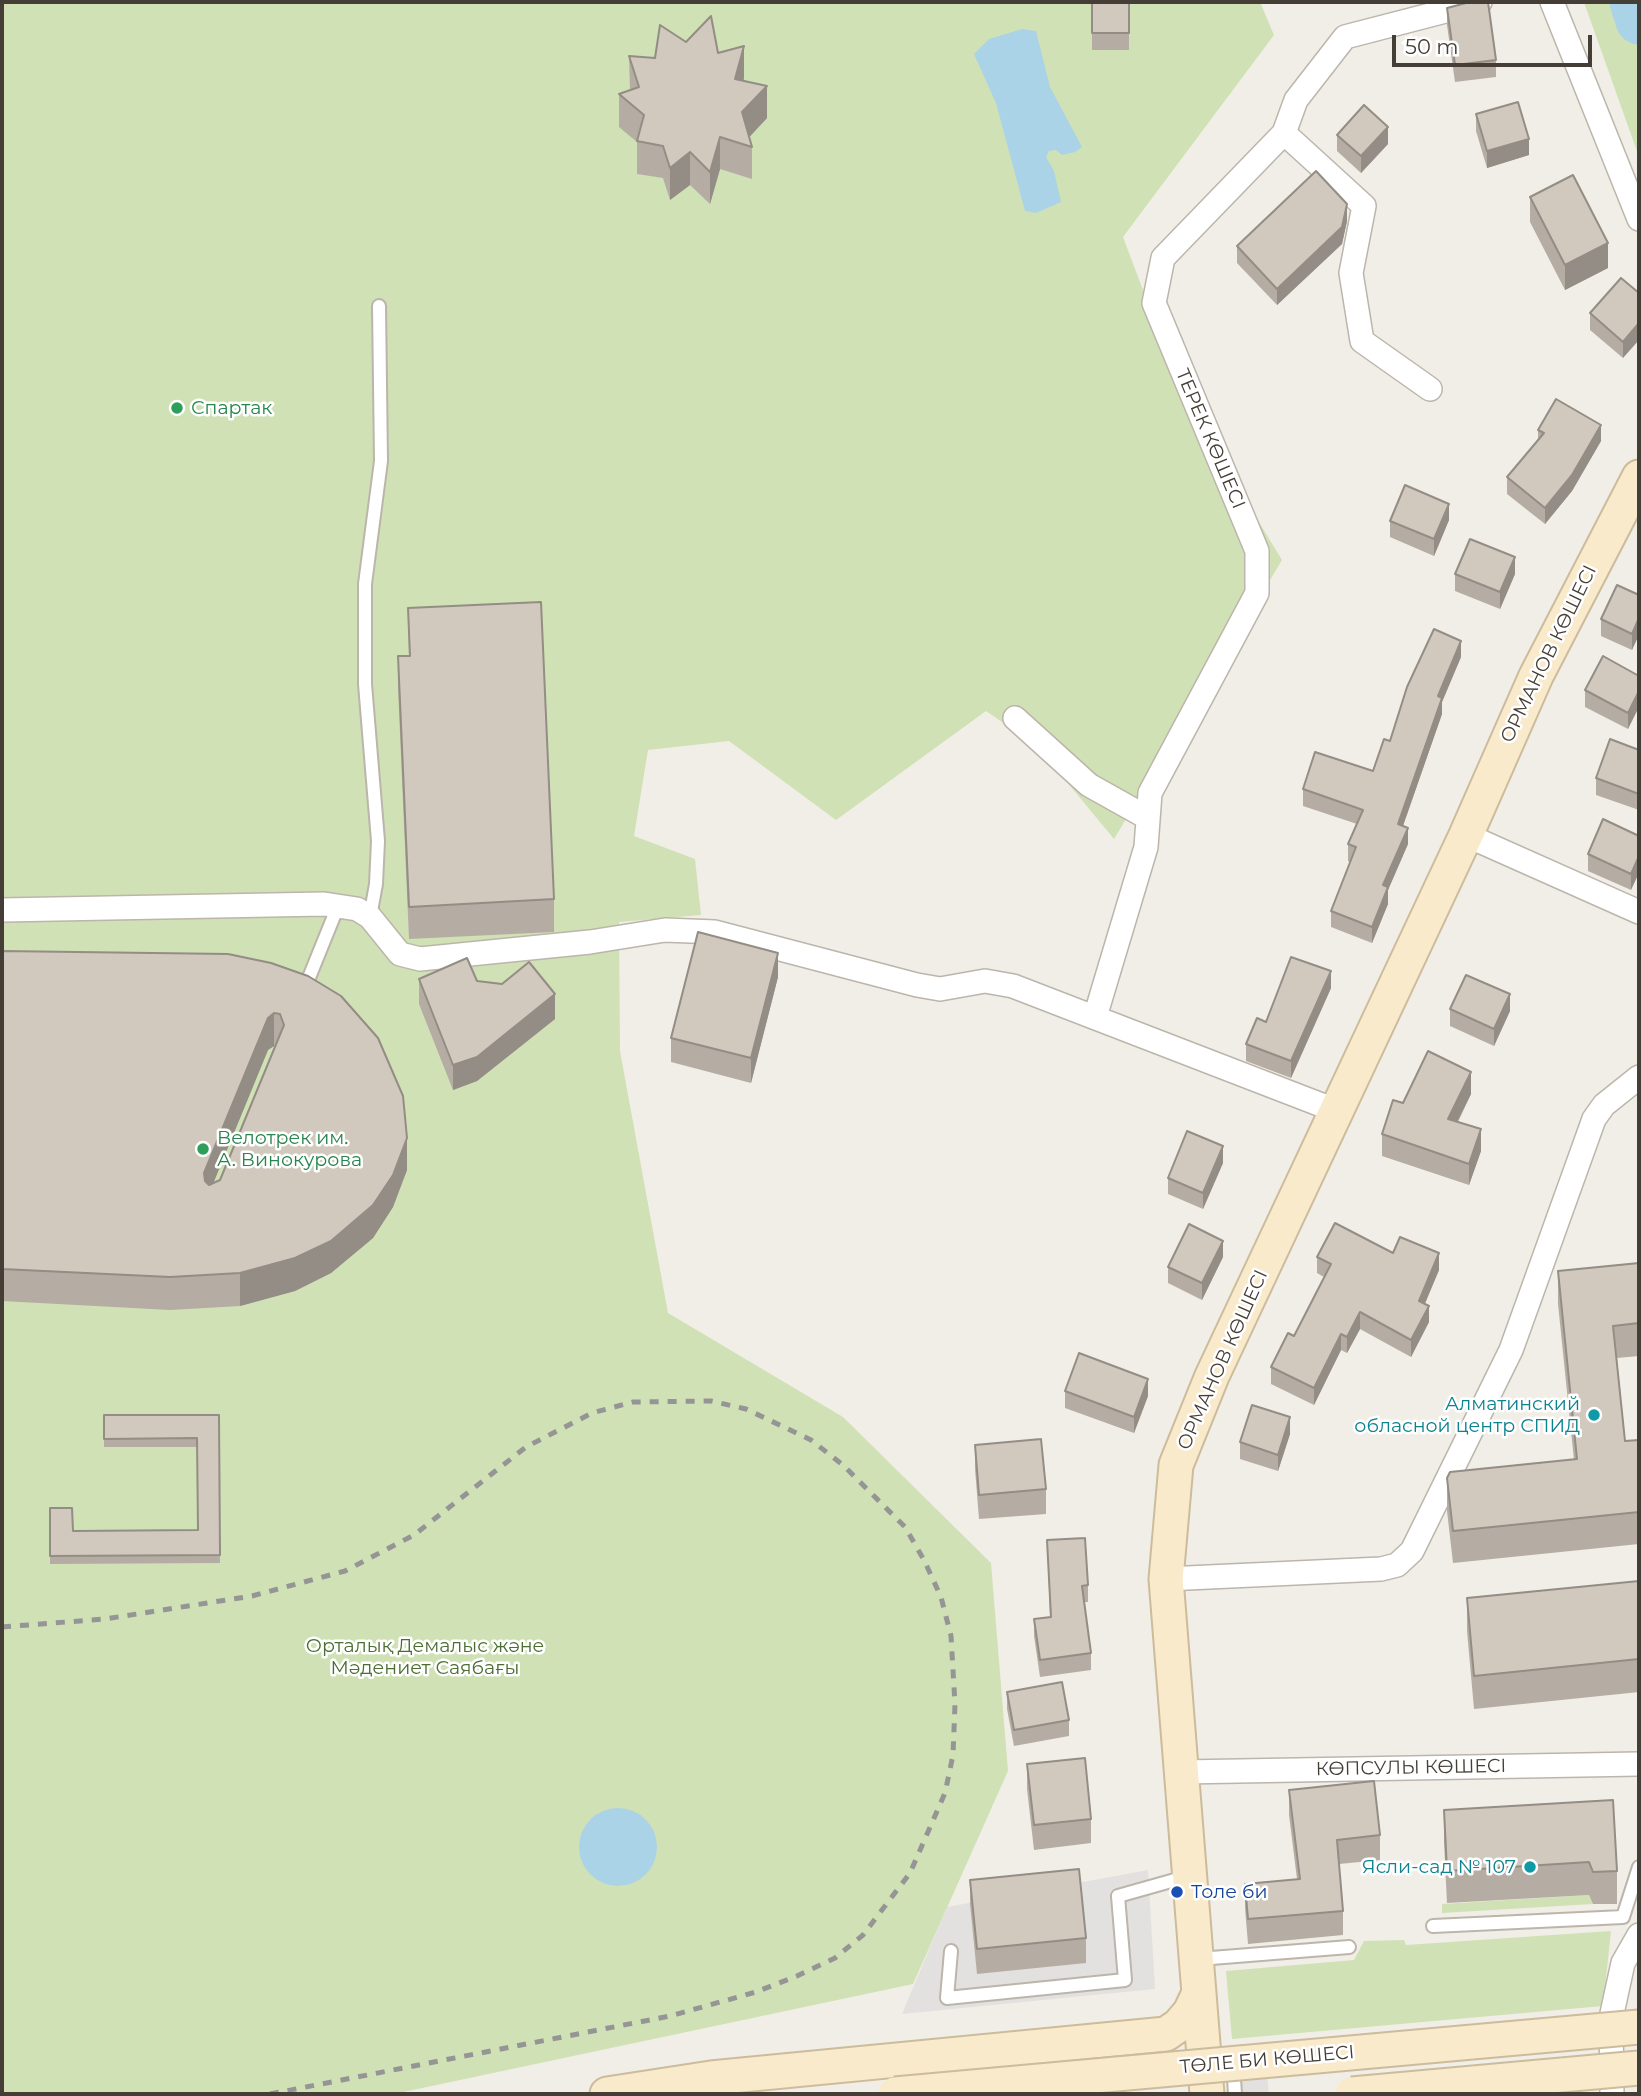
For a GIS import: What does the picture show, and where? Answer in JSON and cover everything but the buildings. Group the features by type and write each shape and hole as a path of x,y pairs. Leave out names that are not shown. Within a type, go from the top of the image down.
{"street":[{"name":"ТЕРЕК КӨШЕСІ","path":"1095,1017 1146,846 1150,793 1256,593 1257,583 1257,551 1154,303 1163,258 1284,132 1296,100 1345,37 1480,2"},
{"path":"1552,2 1639,219"},
{"path":"1284,132 1364,206 1351,273 1362,341 1430,389"},
{"name":"ОРМАНОВ КӨШЕСІ","path":"1207,2094 1166,1579 1176,1465 1212,1376 1466,835 1536,676 1639,477"},
{"path":"1015,718 1088,785 1148,818"},
{"path":"1466,835 1639,912"},
{"path":"2,910 338,906 357,909 370,917 400,954 420,958 590,942 665,930 715,932 917,985 940,989 985,981 1013,986 1337,1111"},
{"path":"1166,1579 1381,1569 1397,1565 1412,1551 1511,1350 1594,1119 1604,1105 1639,1077"},
{"name":"КӨПСУЛЫ КӨШЕСІ","path":"1182,1772 1639,1764"},
{"path":"1612,2094 1611,2018 1623,1963 1639,1935"},
{"path":"607,2094 711,2078 1113,2037 1166,2034 1185,2019 1198,1995"},
{"name":"ТӨЛЕ БИ КӨШЕСІ","path":"895,2094 1639,2026"},
{"path":"1113,2037 1128,2045 1143,2062 1153,2094"},
{"path":"1352,2094 1639,2068"}],"lane":[{"path":"370,917 376,884 378,841 365,684 365,584 381,461 379,306"},
{"path":"302,993 338,906"},
{"path":"1433,1926 1623,1917 1639,1867"},
{"path":"951,1951 947,1998 1125,1980 1118,1896 1190,1876"},
{"path":"1196,1959 1349,1947"},
{"path":"1231,2048 1235,2094"}],"green space":[{"name":"Орталық Демалыс және Мәдениет Саябағы","path":"2,2 1260,2 1274,35 1123,237 1184,399 1282,560 1114,839 1038,747 986,711 836,820 729,741 648,750 634,836 695,859 701,915 619,922 620,1051 668,1313 843,1417 991,1563 1008,1771 913,1984 394,2094 2,2094"},
{"path":"1584,2 1639,2 1639,157 1585,5"},
{"path":"1589,1895 1593,1904 1442,1913 1442,1904"},
{"path":"1611,1931 1603,2006 1232,2039 1226,1971 1354,1960 1364,1941 1404,1940 1406,1945"}],"shaded area":[{"path":"1148,1870 1155,1989 902,2014 947,1907"},
{"path":"1264,2047 1269,2094 1235,2094 1232,2048"}],"water":[{"path":"1022,29 1036,31 1050,87 1082,147 1062,155 1056,150 1049,151 1046,157 1054,171 1061,202 1036,213 1025,211 996,103 974,54 989,39"},
{"path":"618,1808 633,1811 646,1819 654,1832 657,1847 654,1862 646,1875 633,1883 618,1886 603,1883 590,1875 582,1862 579,1847 582,1832 590,1819 603,1811"}],"waterway":[{"path":"1633,2 1639,21"}],"railway":[{"path":"2,1627 105,1619 252,1596 345,1571 414,1535 526,1447 592,1413 633,1402 711,1401 746,1409 811,1440 843,1465 905,1527 924,1560 941,1597 951,1636 955,1704 953,1755 945,1793 910,1873 863,1935 835,1958 756,1992 670,2016 270,2094"}],"place":[{"name":"Спартак","path":"177,408"},
{"name":"Велотрек им. А. Винокурова","path":"203,1149"},
{"name":"Алматинский обласной центр СПИД","path":"1594,1415"},
{"name":"Ясли-сад № 107","path":"1530,1867"},
{"name":"Толе би","path":"1177,1892"}]}
